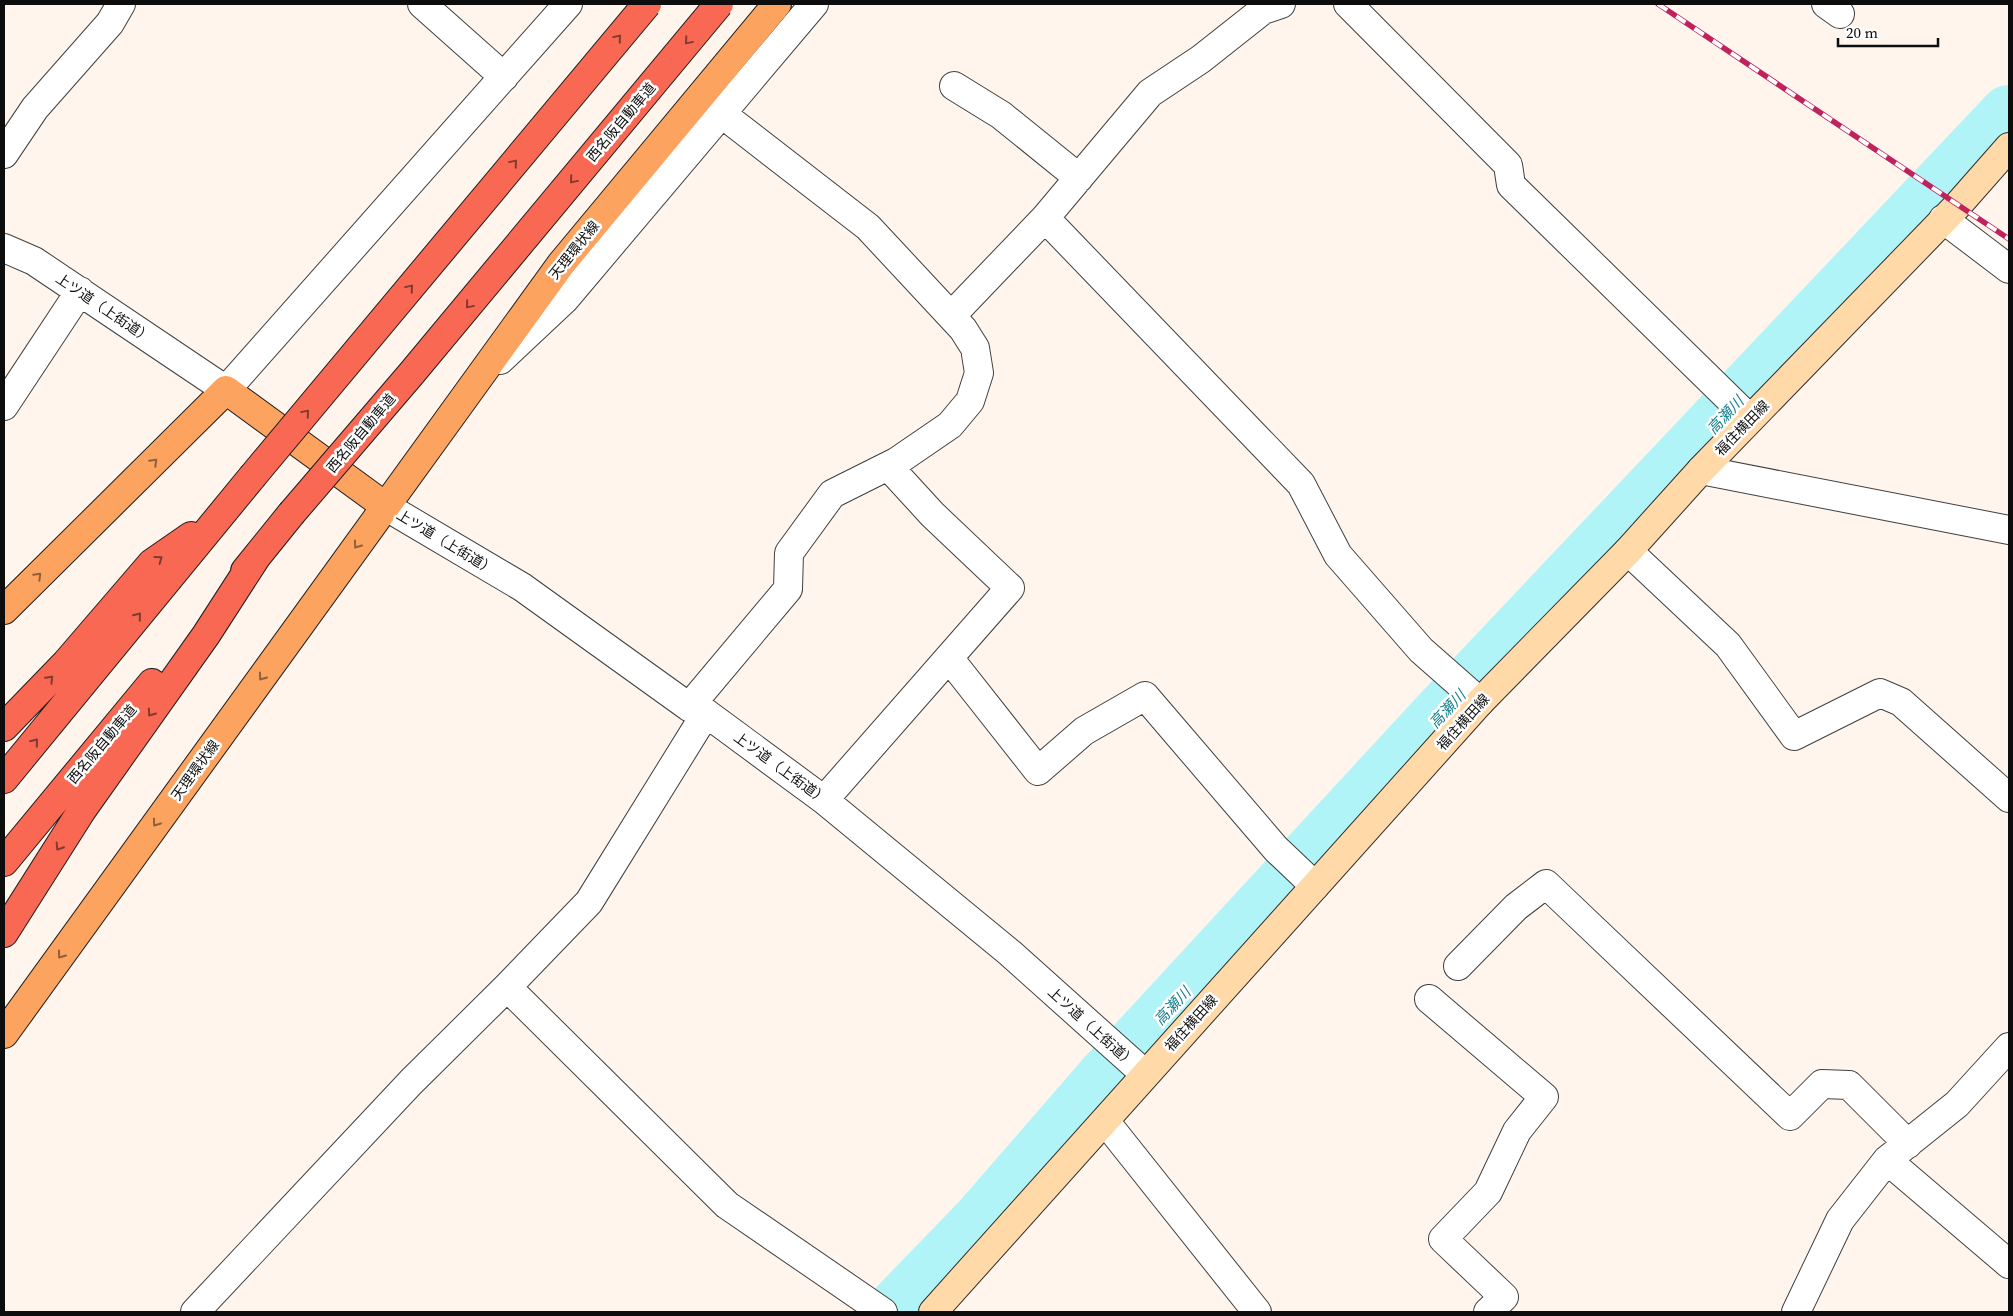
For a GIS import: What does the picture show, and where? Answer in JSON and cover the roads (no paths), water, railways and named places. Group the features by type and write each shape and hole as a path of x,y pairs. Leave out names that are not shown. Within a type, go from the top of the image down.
{"highway":[{"path":"4,779 252,477 648,4"},
{"name":"西名阪自動車道","path":"4,862 291,514 461,314 719,4"},
{"path":"4,727 66,663 152,563 222,514"},
{"path":"4,933 82,810 206,636 257,556"}],"main road":[{"name":"天理環状線","path":"4,1034 562,264 776,4"},
{"name":"福住横田線","path":"933,1312 1480,702 1628,551 1701,470 1943,220 2009,147"},
{"path":"4,610 226,390 385,506"}],"street":[{"path":"4,154 35,108 110,23 121,4"},
{"path":"422,4 504,76"},
{"path":"226,390 568,4"},
{"path":"474,385 565,300 814,4"},
{"path":"951,316 1045,218 1150,93 1202,59 1263,10 1282,4"},
{"path":"1348,4 1508,165 1511,185 1750,419"},
{"path":"954,86 1001,115 1079,178"},
{"path":"194,1312 411,1082 589,902 698,710 788,589 789,554 832,494 888,466 950,424 970,401 979,373 975,348 951,316 868,227 722,114"},
{"path":"1045,218 1301,484 1338,555 1421,650 1480,702"},
{"path":"1943,220 2009,269"},
{"name":"上ツ道（上街道）","path":"4,248 34,261 226,390"},
{"path":"4,406 80,291"},
{"path":"824,800 1010,588 932,514 888,466"},
{"path":"1701,470 2009,530"},
{"name":"上ツ道（上街道）","path":"385,506 522,587 824,800 1010,953 1145,1074"},
{"path":"1628,551 1728,645 1794,736 1880,693 1901,702 2009,798"},
{"path":"949,658 1038,771 1084,731 1145,696 1276,849 1315,886"},
{"path":"1458,966 1516,907 1546,884 1790,1116 1822,1084 1849,1085 1908,1144"},
{"path":"507,987 727,1205 883,1312"},
{"path":"1429,999 1544,1097 1517,1131 1488,1192 1443,1240 1504,1297 1488,1312"},
{"path":"1796,1312 1840,1220 1887,1160 1958,1104 2009,1047"},
{"path":"1105,1121 1256,1312"},
{"path":"1887,1160 2009,1264"}],"waterway":[{"name":"高瀬川","path":"894,1312 983,1220 1108,1076 1443,713 2009,115"}],"railway":[{"path":"1658,4 2009,239"}]}
